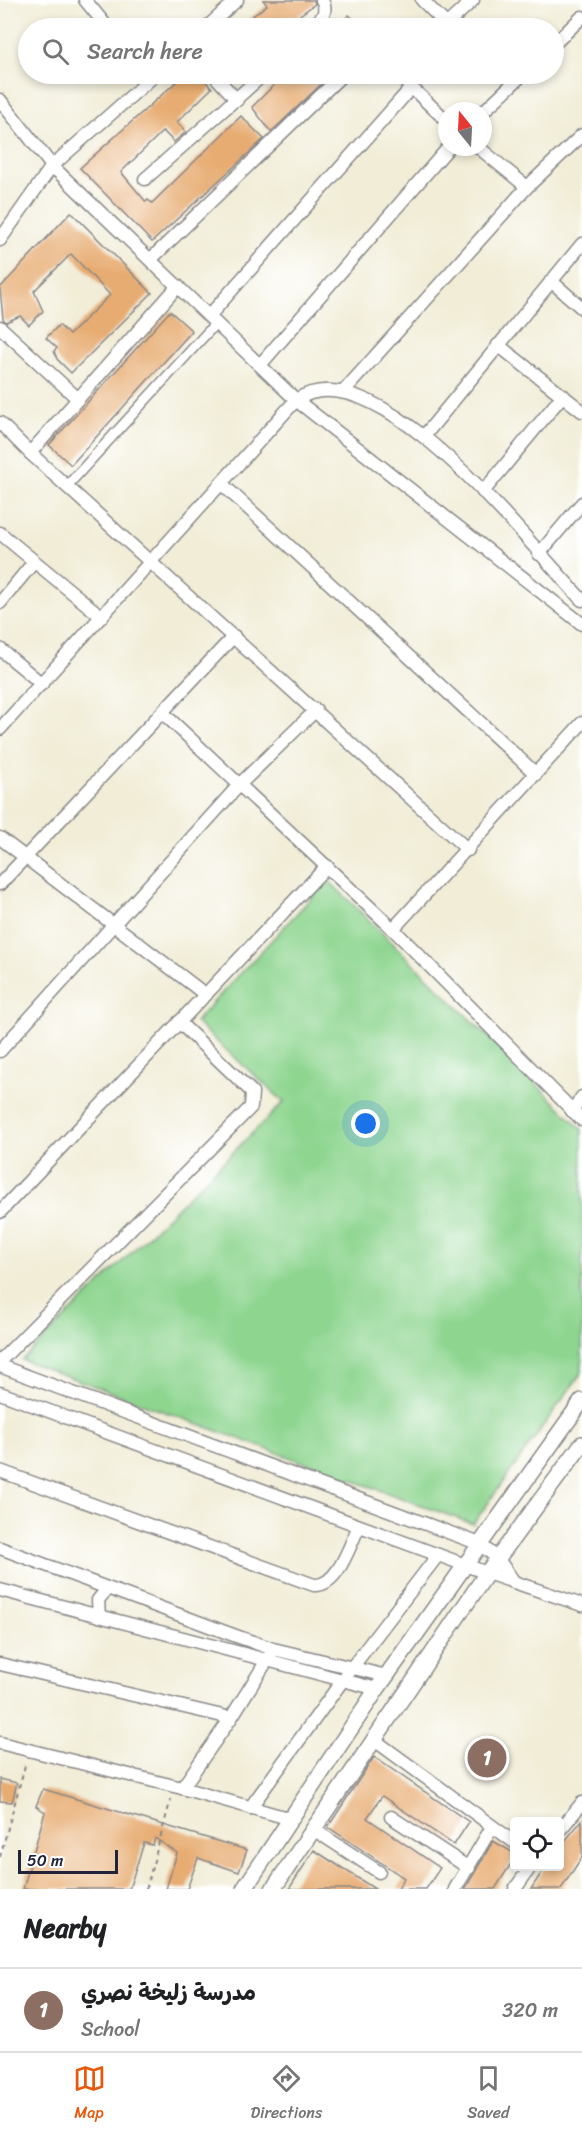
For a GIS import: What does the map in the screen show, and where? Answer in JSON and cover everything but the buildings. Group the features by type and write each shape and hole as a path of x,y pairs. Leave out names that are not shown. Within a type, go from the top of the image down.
{"street":[{"path":"85,0 100,18"},
{"path":"217,18 237,0"},
{"path":"322,0 325,10 322,18"},
{"path":"422,0 437,18"},
{"path":"454,18 473,0"},
{"path":"564,34 582,17"},
{"path":"0,240 52,166 140,84"},
{"path":"222,84 237,100"},
{"path":"145,179 254,84"},
{"path":"151,259 333,84"},
{"path":"407,84 438,113"},
{"path":"492,103 512,84"},
{"path":"67,486 411,88"},
{"path":"0,100 52,166 296,400 582,624"},
{"path":"344,391 527,187 582,135"},
{"path":"260,365 441,156"},
{"path":"489,156 527,187"},
{"path":"425,435 582,244"},
{"path":"551,281 582,308"},
{"path":"30,453 178,286"},
{"path":"0,327 77,398"},
{"path":"498,345 582,411"},
{"path":"0,729 152,563 296,400 308,392 325,388 344,391 400,418 425,435 483,492 582,600"},
{"path":"483,492 563,394"},
{"path":"0,423 30,453 468,850"},
{"path":"222,484 536,774"},
{"path":"539,554 582,503"},
{"path":"0,533 33,563 102,617"},
{"path":"0,603 33,563"},
{"path":"0,884 234,636"},
{"path":"0,649 42,684"},
{"path":"0,1051 115,926 240,784 316,710"},
{"path":"163,713 393,929 582,1120"},
{"path":"393,929 468,850 582,723"},
{"path":"0,838 27,856 206,995"},
{"path":"0,1212 327,866"},
{"path":"179,1022 252,1092 254,1097 251,1107 0,1363 480,1544 498,1559 514,1582"},
{"path":"572,1111 582,1097"},
{"path":"0,1393 465,1565 582,1605"},
{"path":"244,1889 377,1689 582,1401"},
{"path":"273,1889 487,1573 582,1444"},
{"path":"0,1471 314,1585 327,1583 334,1575 359,1526"},
{"path":"0,1548 273,1649 353,1666 387,1676"},
{"path":"250,1808 353,1666 438,1555"},
{"path":"99,1616 98,1600 107,1589"},
{"path":"0,1590 377,1689"},
{"path":"122,1622 134,1614 133,1598"},
{"path":"179,1787 231,1718 268,1661 273,1649"},
{"path":"0,1664 231,1718"},
{"path":"373,1739 510,1839"},
{"path":"0,1743 179,1787 291,1819"},
{"path":"564,1825 582,1803"},
{"path":"391,1817 469,1868"},
{"path":"455,1889 492,1827"},
{"path":"313,1828 379,1872"},
{"path":"515,1889 528,1871"}],"path":[{"path":"0,1857 29,1750"},
{"path":"146,1889 179,1787"}],"green space":[{"path":"328,880 582,1129 582,1372 473,1524 22,1360 284,1102 195,1022"}],"place":[{"name":"مدرسة زليخة نصري","path":"487,1758"}]}
